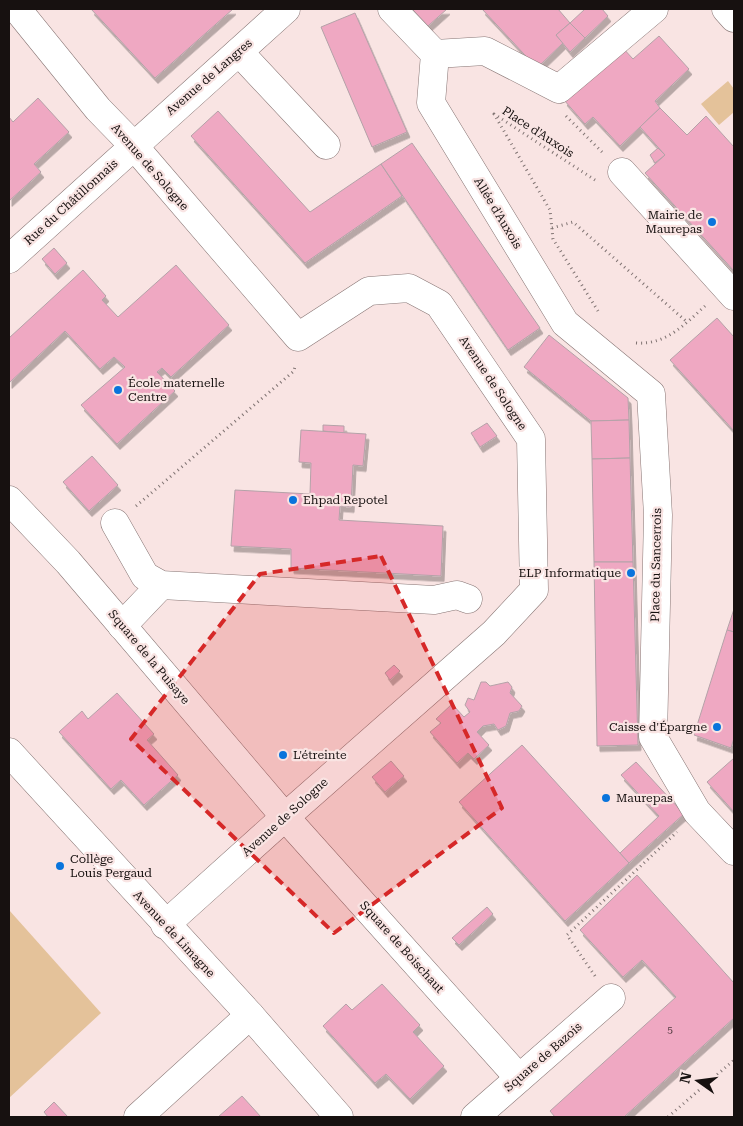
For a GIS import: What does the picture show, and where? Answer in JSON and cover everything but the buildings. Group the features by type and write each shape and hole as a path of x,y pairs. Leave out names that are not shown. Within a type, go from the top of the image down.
{"street":[{"name":"Avenue de Sologne","path":"17,9 98,109 298,337 369,291 409,288 440,304 531,439 534,590 494,633 165,925"},
{"name":"Avenue de Langres","path":"132,146 286,9"},
{"path":"392,9 435,54 485,51 559,89 654,9"},
{"path":"726,9 734,18"},
{"path":"238,52 326,145"},
{"name":"Allée d'Auxois","path":"435,54 432,103 565,322 651,394"},
{"name":"Rue du Châtillonnais","path":"9,258 132,146"},
{"path":"627,178 730,291"},
{"name":"Place du Sancerrois","path":"651,394 658,515 654,737 697,812"},
{"name":"Square de la Puisaye","path":"9,500 68,562 285,817"},
{"path":"115,523 145,576 162,585 434,600 457,595 468,598"},
{"path":"122,626 162,585"},
{"name":"Avenue de Limagne","path":"9,752 165,925 250,1015 339,1117"},
{"path":"697,812 734,851"},
{"name":"Square de Boischaut","path":"285,817 519,1078"},
{"name":"Square de Bazois","path":"475,1117 611,998"},
{"path":"138,1117 250,1015"}],"path":[{"name":"Place d'Auxois","path":"541,80 545,95 627,178 615,193 494,114 550,210 553,239 603,318"},
{"path":"552,228 573,222 687,322"},
{"path":"603,354 618,342 647,344 674,334 687,322 730,291"},
{"path":"115,523 294,372 298,337"},
{"path":"611,998 566,935 697,812"},
{"path":"668,1117 734,1060"}],"highlighted area":[{"path":"381,556 502,808 334,933 131,739 260,574"}],"shaded area":[{"path":"728,81 734,89 734,112 719,125 701,104"},
{"path":"9,910 101,1013 9,1098"}],"place":[{"name":"Mairie de Maurepas","path":"712,222"},
{"name":"École maternelle Centre","path":"118,390"},
{"name":"Ehpad Repotel","path":"293,500"},
{"name":"ELP Informatique","path":"631,573"},
{"name":"Caisse d'Épargne","path":"717,727"},
{"name":"L'étreinte","path":"283,755"},
{"name":"Maurepas","path":"606,798"},
{"name":"Collège Louis Pergaud","path":"60,866"}]}
